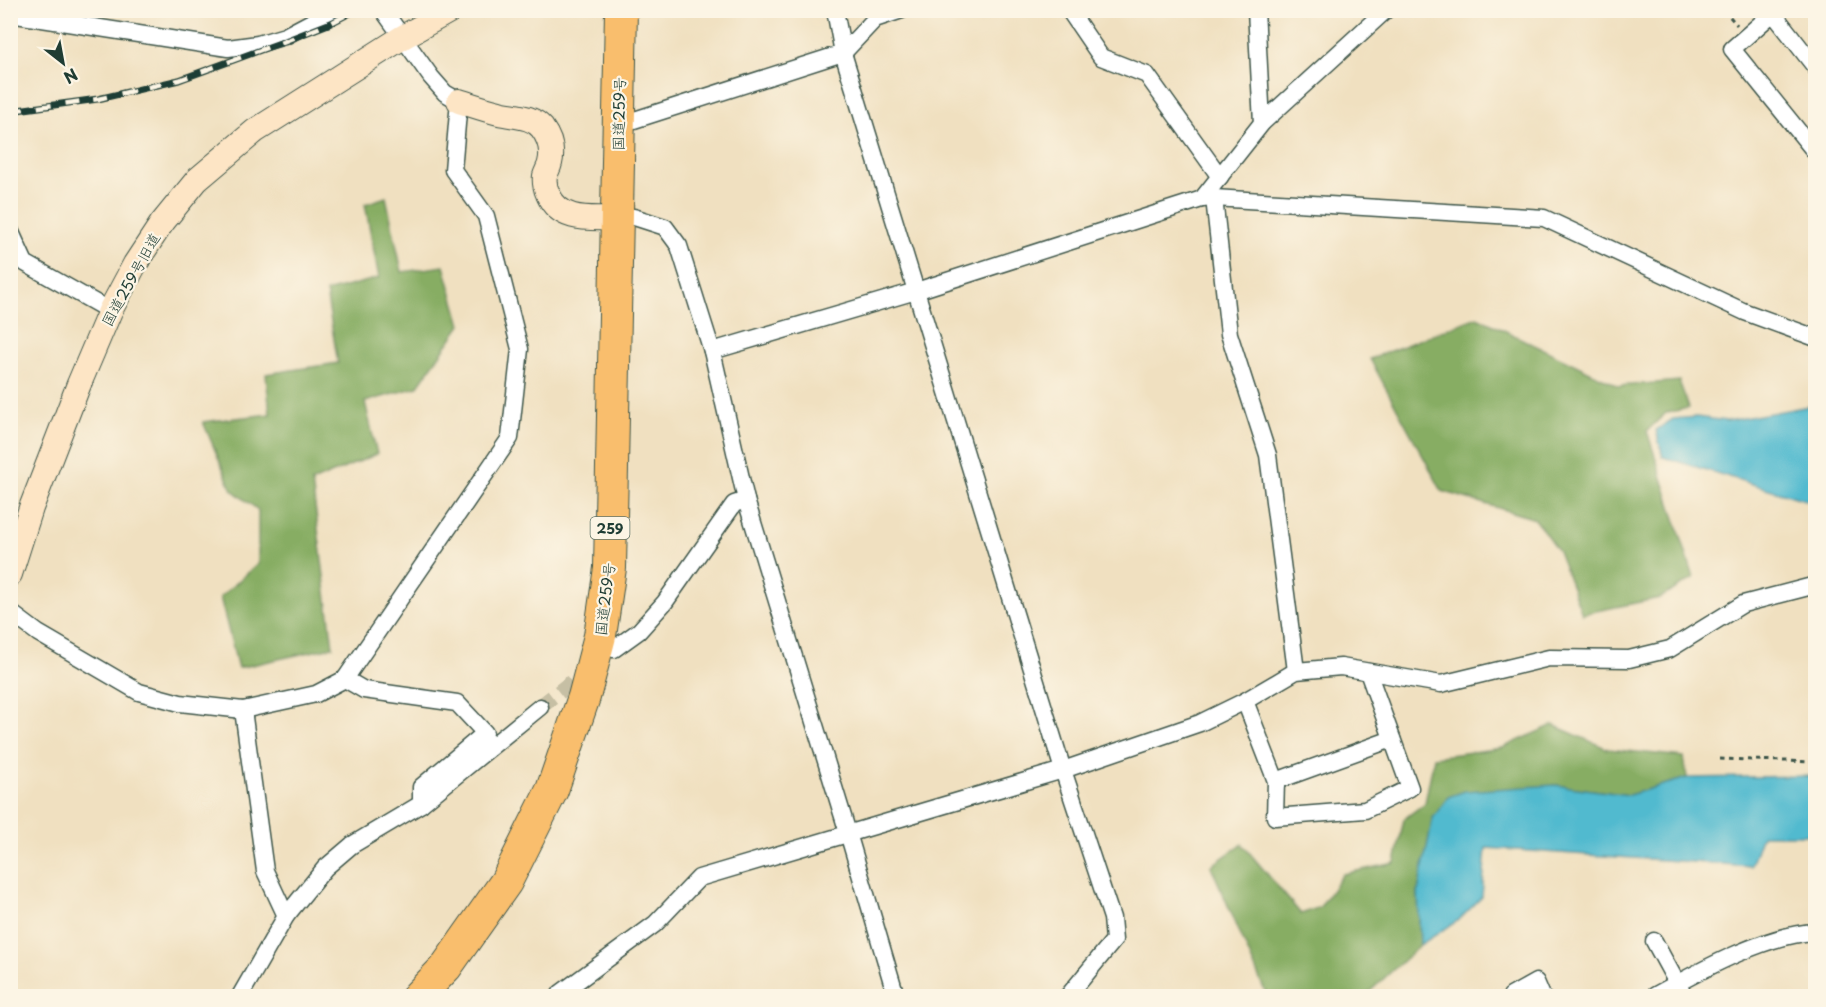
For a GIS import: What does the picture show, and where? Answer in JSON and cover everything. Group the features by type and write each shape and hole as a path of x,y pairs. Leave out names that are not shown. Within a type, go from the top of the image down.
{"highway":[{"name":"国道259号","path":"418,996 446,967 506,882 552,790 584,697 600,636 609,568 621,10"}],"street":[{"path":"19,13 228,48 258,44 285,36 334,10"},
{"path":"383,10 445,93 459,101 522,117 541,127 552,150 550,165 545,177 546,191 552,203 562,212 575,218 634,217 665,227 679,246 712,351 746,500 896,996"},
{"name":"国道259号旧道","path":"10,574 35,497 110,311 135,264 162,223 197,180 255,131 403,37 452,10"},
{"path":"835,10 843,53 1063,770 1112,918 1114,940 1068,996"},
{"path":"617,123 631,121 843,53 875,19 902,10"},
{"path":"1069,10 1101,57 1147,75 1220,177"},
{"path":"1256,10 1262,123"},
{"path":"1296,671 1268,455 1228,334 1208,199 1220,177 1262,123 1386,10"},
{"path":"1815,68 1773,13 1731,49 1815,153"},
{"path":"10,612 38,633 139,692 180,703 243,710 316,694 345,679 510,438 520,349 486,216 453,170 459,101"},
{"path":"712,351 916,291 1208,199 1544,218 1745,312 1815,338"},
{"path":"10,230 25,263 110,311"},
{"path":"614,649 639,631 665,602 734,504 746,500"},
{"path":"559,996 655,924 699,878 1063,770 1200,723 1245,701 1296,671 1341,667 1441,684 1549,658 1629,659 1670,649 1743,604 1815,585"},
{"path":"1245,701 1276,781 1275,817 1365,810 1410,788 1368,672"},
{"path":"345,679 364,690 457,704 485,733 421,787 421,804"},
{"path":"240,996 286,916 325,868 352,844 421,804 540,707"},
{"path":"243,710 265,872 286,916"},
{"path":"1276,781 1392,739"},
{"path":"1654,996 1681,990 1756,946 1815,932"},
{"path":"1654,941 1681,990"},
{"path":"1511,996 1536,982 1542,996"}],"path":[{"path":"1720,759 1815,762"}],"shaded area":[{"path":"1815,850 1816,883 1806,859 1810,851"}],"green space":[{"path":"386,197 402,272 444,266 461,325 417,387 365,402 377,454 312,482 333,647 238,668 220,597 258,564 258,510 232,490 203,422 270,414 266,374 338,363 326,292 379,278 365,204"},
{"path":"1477,317 1619,386 1679,381 1689,408 1666,413 1647,431 1694,578 1660,598 1582,614 1558,551 1535,519 1442,491 1370,359"},
{"path":"1553,725 1608,749 1684,757 1687,778 1629,795 1555,785 1433,818 1418,891 1420,945 1365,996 1267,996 1211,866 1242,844 1301,914 1320,907 1343,874 1395,863 1404,819 1425,803 1434,757 1502,748"}],"water":[{"path":"1815,405 1815,503 1663,457 1656,430 1673,419 1696,417 1727,421"},
{"path":"1815,776 1815,835 1762,835 1751,866 1486,848 1482,897 1459,920 1420,945 1418,891 1433,818 1448,797 1465,791 1555,785 1629,795 1687,778"}],"tunnel":[{"path":"540,707 590,668"}],"railway":[{"path":"10,111 98,99 179,80 331,23 356,10"}]}
